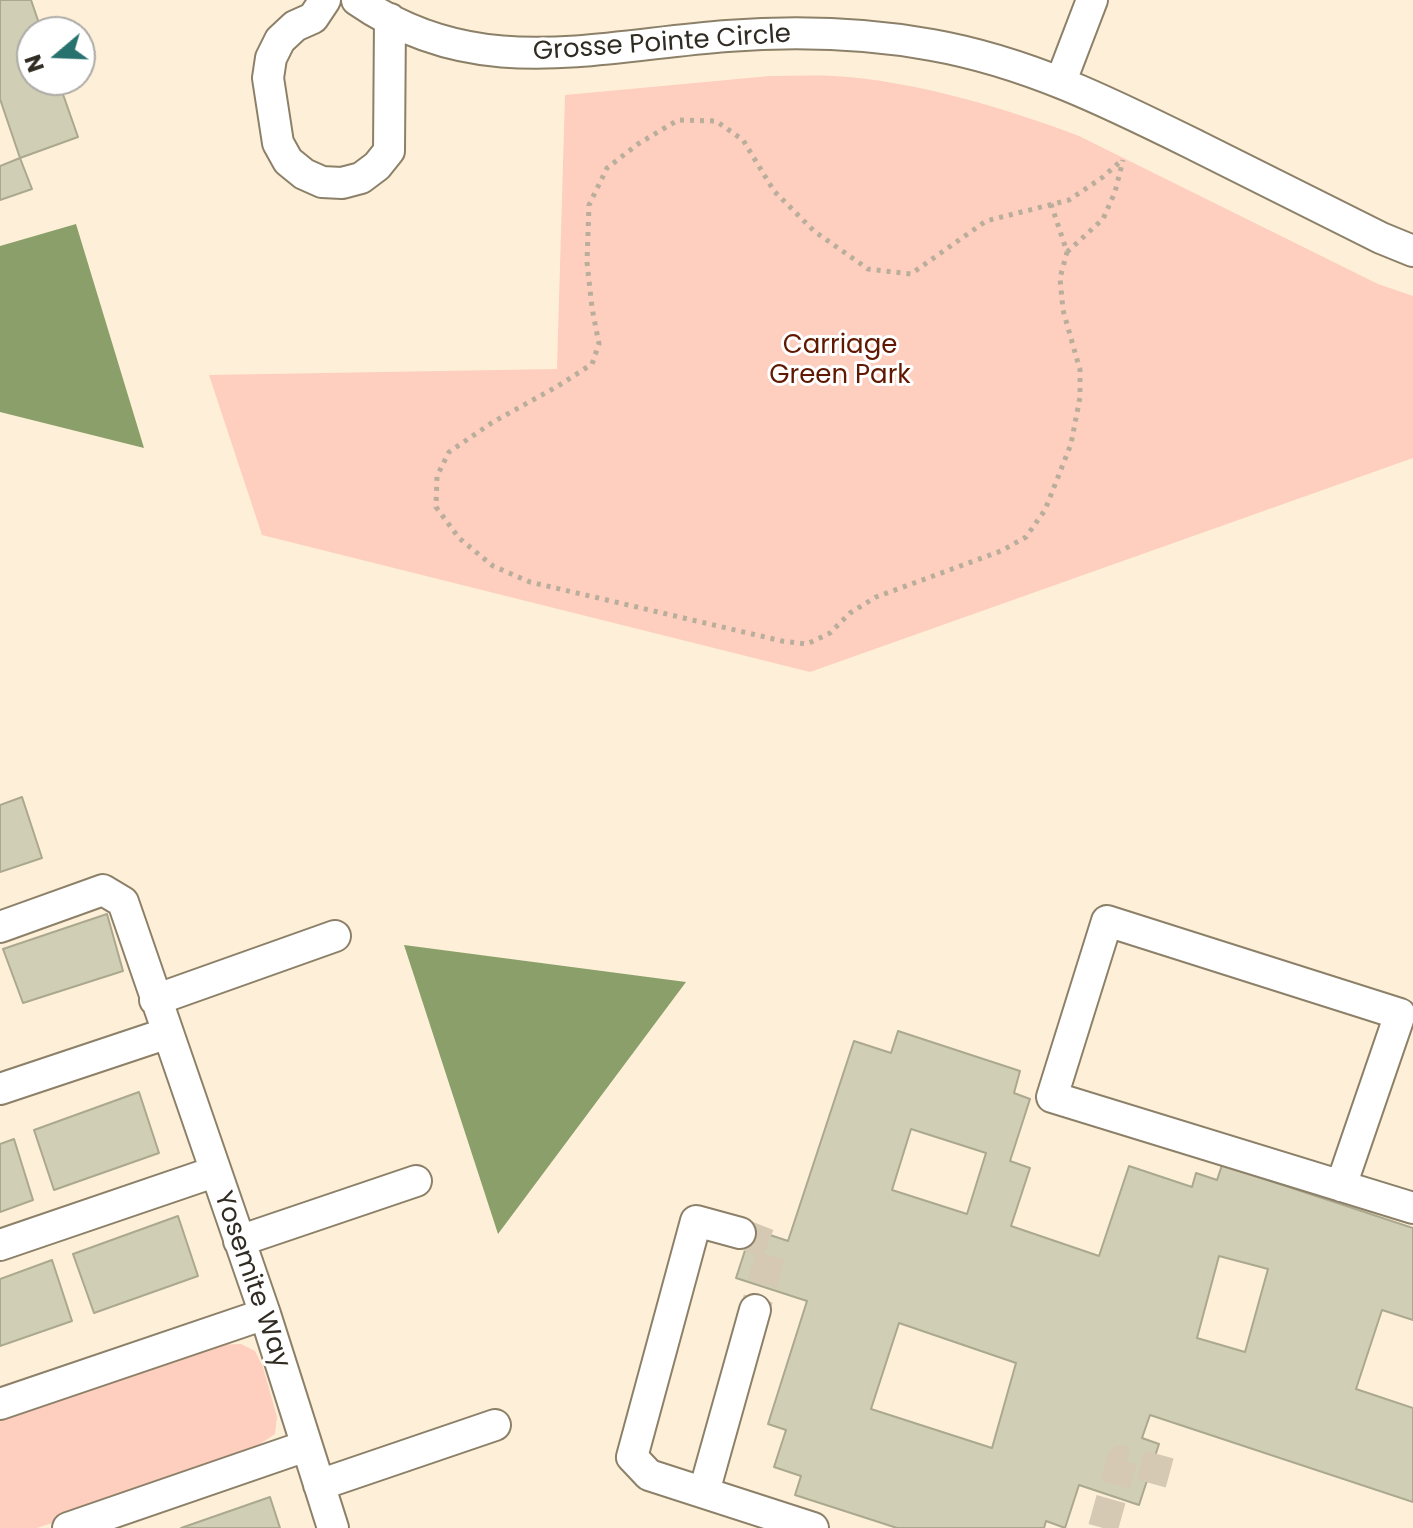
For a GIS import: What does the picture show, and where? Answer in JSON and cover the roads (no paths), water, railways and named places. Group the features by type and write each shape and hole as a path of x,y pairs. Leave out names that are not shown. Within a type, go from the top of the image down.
{"street":[{"path":"325,0 313,18 295,26 280,40 271,58 268,78 278,143 288,161 304,174 322,182 342,183 361,178 377,166 389,151 390,19"},
{"name":"Grosse Pointe Circle","path":"357,0 419,35 485,50 573,54 724,36 780,33 881,38 933,45 988,58 1092,94 1413,251"},
{"path":"1061,81 1092,0"},
{"name":"Yosemite Way","path":"0,927 103,890 123,902 265,1314 333,1528"},
{"path":"1341,1186 1400,1014 1107,921 1052,1097 1341,1186 1413,1208"},
{"path":"155,1000 335,936"},
{"path":"0,1089 168,1033"},
{"path":"0,1245 214,1172"},
{"path":"239,1241 416,1181"},
{"path":"740,1233 696,1221 632,1457 649,1475 813,1528"},
{"path":"704,1492 755,1310"},
{"path":"0,1404 265,1314"},
{"path":"319,1485 495,1425"},
{"path":"68,1528 306,1446"}],"tunnel":[{"path":"740,1233 773,1246 755,1310"},
{"path":"1103,1528 1122,1460 1170,1473"}],"park label":[{"name":"Carriage Green Park","path":"840,361"}]}
